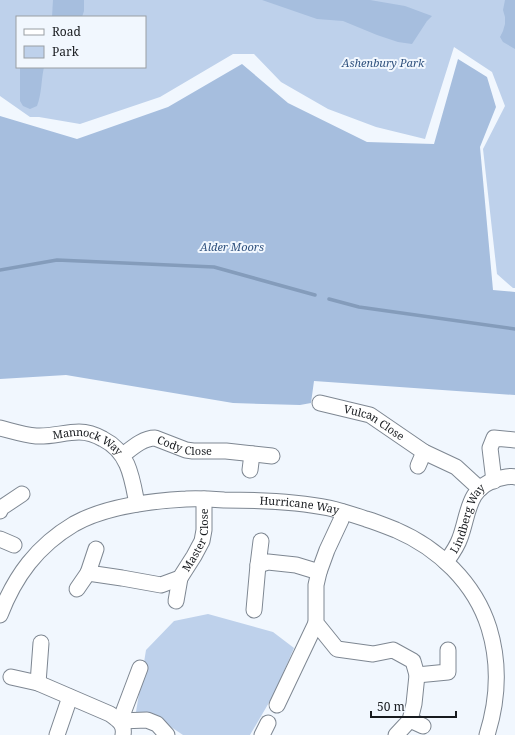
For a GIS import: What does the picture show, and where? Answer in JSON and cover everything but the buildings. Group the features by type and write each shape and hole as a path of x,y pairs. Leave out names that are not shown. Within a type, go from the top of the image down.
{"street":[{"name":"Vulcan Close","path":"320,403 370,415 424,452 456,467 480,489"},
{"name":"Mannock Way","path":"0,428 38,436 81,432 94,434 107,441 123,456 126,461 137,504"},
{"name":"Lindberg Way","path":"494,481 490,448 492,432 515,440"},
{"name":"Cody Close","path":"123,456 140,443 151,438 193,451 226,451 272,456"},
{"path":"418,466 424,452"},
{"path":"250,470 252,454"},
{"name":"Lindberg Way","path":"446,562 460,540 469,506 480,489 494,481 511,475 515,477"},
{"path":"0,511 1,508 22,494"},
{"name":"Hurricane Way","path":"0,615 6,599 18,576 31,560 44,546 73,525 86,518 137,504 187,499 294,503 329,508 396,530 425,546 446,562 464,581 479,604 488,624 495,654 497,685 494,710 487,735"},
{"name":"Master Close","path":"176,601 180,578 202,541 204,530 204,499"},
{"path":"277,705 316,623 316,585 319,572 343,512"},
{"path":"254,610 261,541"},
{"path":"77,589 88,573 96,548"},
{"path":"258,565 268,562 296,565 319,572"},
{"name":"Master Close","path":"88,573 161,585 180,578"},
{"path":"316,623 337,649 373,654 393,650 413,661 417,675 414,704 416,723 396,735"},
{"path":"38,683 41,643"},
{"path":"417,675 450,678 448,650"},
{"path":"121,728 140,668"},
{"path":"11,677 38,683 110,714 121,728"},
{"path":"56,735 70,697"},
{"path":"121,728 147,720 157,724 168,735"}],"green space":[{"name":"Ashenbury Park","path":"0,0 515,0 515,288 513,288 497,274 483,149 505,106 492,72 454,47 425,139 376,127 328,109 281,82 254,54 233,54 160,97 80,124 39,117 30,117 0,96"},
{"path":"53,0 84,0 82,16 52,16"},
{"path":"262,0 370,0 405,6 432,16 412,44 398,42 377,35 343,21 317,19"},
{"path":"505,0 515,0 515,49 503,42 500,37 505,24 503,10"},
{"name":"Alder Moors","path":"458,59 487,77 496,107 480,147 493,290 515,292 515,395 314,381 311,403 300,405 233,403 66,375 0,379 0,116 77,139 168,107 242,64 288,103 367,142 434,144"},
{"path":"20,68 44,68 37,106 30,109 23,106 20,101"},
{"path":"208,614 273,632 294,648 274,694 250,735 183,735 159,719 136,712 146,650 174,621"}],"waterway":[{"path":"0,270 57,260 214,267 315,295"},
{"path":"329,299 359,307 515,329"}]}
